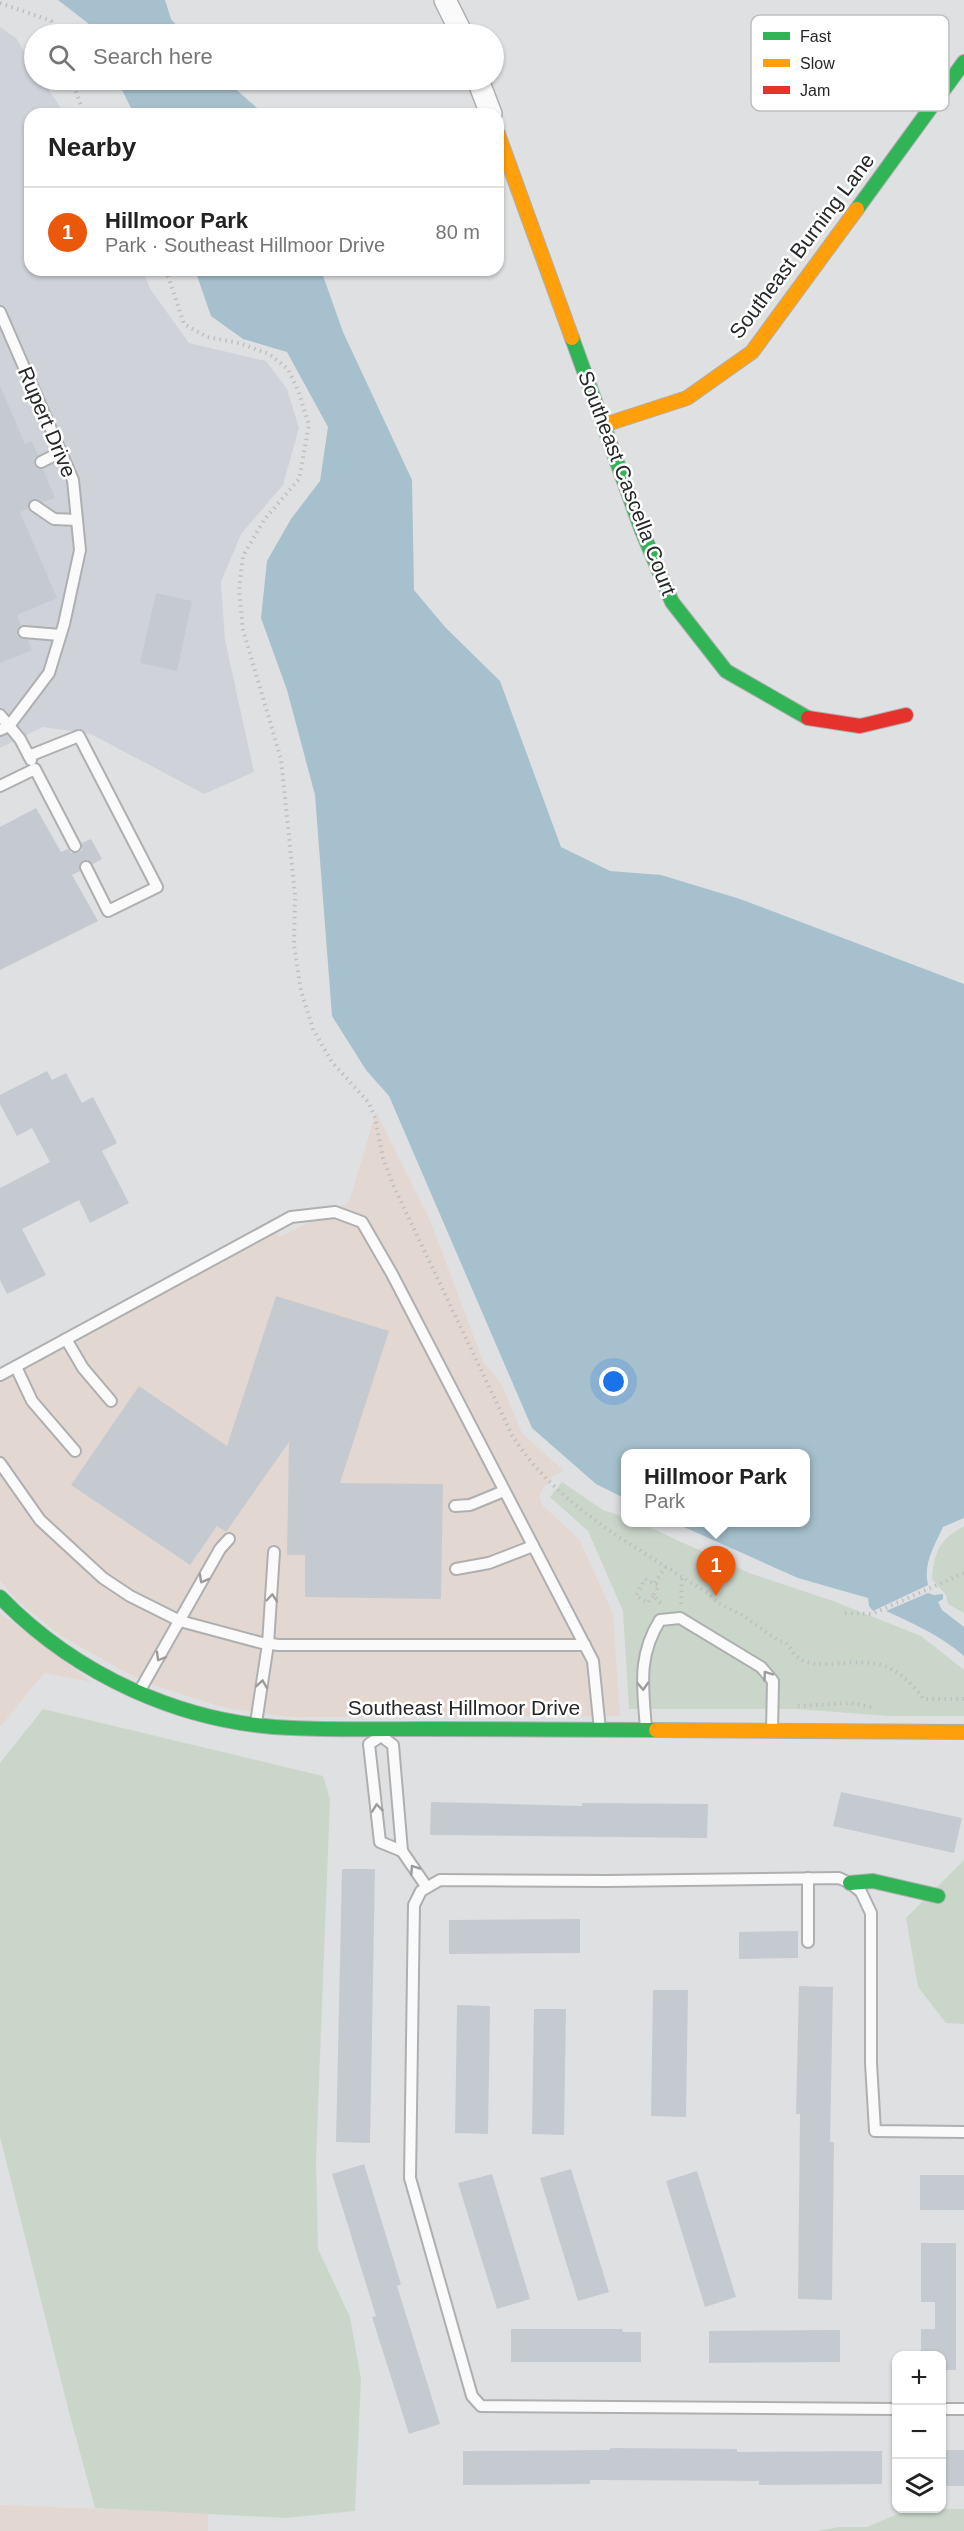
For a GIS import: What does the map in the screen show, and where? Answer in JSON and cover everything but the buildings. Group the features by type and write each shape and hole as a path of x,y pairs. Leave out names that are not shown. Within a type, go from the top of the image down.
{"street":[{"path":"445,0 457,24"},
{"name":"Southeast Burning Lane","path":"949,83 964,62"},
{"path":"482,90 489,108"},
{"name":"Southeast Burning Lane","path":"604,425 687,399 752,352 928,111"},
{"name":"Southeast Cascella Court","path":"504,150 642,531 672,602 726,671 810,719 860,726 906,715"},
{"name":"Southeast Hillmoor Drive","path":"0,1597 13,1612 55,1646 139,1692 181,1708 256,1724 290,1728 381,1732 600,1730 964,1732"},
{"path":"850,1883 873,1881 938,1896"}],"lane":[{"name":"Rupert Drive","path":"0,312 74,480 80,550 50,673 4,728"},
{"path":"41,462 61,452"},
{"path":"35,506 54,519 77,520"},
{"path":"24,632 60,635"},
{"path":"0,715 4,728 29,756 75,846"},
{"path":"29,756 79,736 157,887 108,911 86,867"},
{"path":"0,786 35,769"},
{"path":"0,1375 291,1217 335,1212 362,1222 392,1274 593,1661 600,1730"},
{"path":"66,1340 83,1368 111,1401"},
{"path":"16,1367 32,1401 75,1451"},
{"path":"0,1464 40,1520 77,1556 103,1578 130,1596 180,1621 268,1644 585,1645"},
{"path":"455,1506 470,1505 504,1491"},
{"path":"139,1692 220,1549 229,1539"},
{"path":"456,1569 489,1563 533,1546"},
{"path":"256,1724 268,1644 274,1552"},
{"path":"646,1731 642,1677 649,1638 660,1620 680,1618 761,1667 773,1681 772,1731"},
{"path":"402,1851 381,1842 369,1744 381,1732 393,1745 402,1851 426,1886"},
{"path":"808,1878 808,1942"},
{"path":"892,2409 492,2408 481,2406 472,2397 410,2178 412,1915 417,1899 426,1886 440,1880 607,1881 839,1878 861,1892 871,1913 875,2131 964,2132"},
{"path":"946,2409 964,2409"}],"path":[{"path":"0,3 51,21 52,24"},
{"path":"76,90 82,108"},
{"path":"168,276 184,324 207,337 239,343 269,354 288,369 298,390 309,425 299,479 264,520 243,556 239,590 243,630 281,759 295,895 294,945 300,991 313,1029 332,1062 369,1103 375,1119 383,1158 393,1185 493,1397 521,1450 537,1469 587,1515 718,1603 742,1615 779,1641 785,1642 799,1659 816,1664 857,1661 880,1663 905,1677 924,1699 964,1699"},
{"path":"655,1583 666,1566"},
{"path":"845,1613 874,1612 964,1573"},
{"path":"682,1578 682,1589"},
{"path":"645,1580 659,1586 653,1596 648,1603 636,1596 645,1580"},
{"path":"653,1596 662,1602 673,1619"}],"shaded area":[{"path":"0,27 16,38 24,51 24,90 49,90 61,108 24,108 24,276 145,276 151,290 189,343 266,361 287,389 299,428 283,485 241,534 221,582 225,640 254,772 204,794 91,734 43,727 0,748"},
{"path":"376,1112 430,1220 483,1361 502,1385 522,1433 564,1471 554,1475 540,1492 540,1500 543,1506 579,1539 613,1614 620,1716 290,1717 222,1707 143,1682 61,1636 20,1603 0,1581 0,1383 276,1232 279,1237 349,1202"},
{"path":"562,1482 603,1510 621,1516 621,1527 649,1527 749,1573 833,1601 921,1636 964,1670 964,1716 889,1716 796,1709 629,1709 623,1611 588,1531 550,1497"},
{"path":"964,1526 964,1613 948,1604 946,1595 932,1579 934,1561 940,1547 949,1536"},
{"path":"0,1613 92,1682 44,1673 0,1727"},
{"path":"43,1709 323,1776 330,1799 316,2160 318,2249 350,2317 361,2379 355,2511 285,2518 95,2508 0,2137 0,1763"},
{"path":"964,1860 964,2024 946,2023 918,1987 906,1918"},
{"path":"0,2505 208,2513 208,2531 0,2531"},
{"path":"946,2509 964,2509 964,2531 817,2531 839,2527 867,2527 900,2513 946,2513"}],"water":[{"path":"58,0 165,0 171,19 175,24 89,24"},
{"path":"122,90 236,90 257,108 131,108"},
{"path":"197,276 323,276 343,332 412,480 414,590 445,627 500,681 561,847 610,871 661,875 740,899 964,984 964,1518 943,1527 928,1562 928,1585 873,1611 869,1606 868,1598 798,1578 684,1527 810,1527 810,1449 621,1449 621,1496 596,1484 532,1428 389,1096 366,1070 332,1016 315,795 287,690 261,618 267,561 291,519 320,481 328,427 287,352 243,339 211,316"},
{"path":"928,1593 943,1594 943,1599 938,1602 942,1610 964,1627 964,1656 917,1625 886,1611"}],"traffic: fast":[{"path":"949,83 964,62"},
{"path":"857,209 928,111"},
{"path":"572,338 642,531 672,602 726,671 808,718"},
{"path":"0,1597 62,1650 97,1672 133,1690 211,1717 251,1724 308,1729 656,1730"},
{"path":"850,1883 873,1881 938,1896"}],"traffic: slow":[{"path":"504,151 572,338"},
{"path":"604,425 687,398 752,352 857,209"},
{"path":"656,1730 964,1732"}],"traffic: jam":[{"path":"808,718 860,726 906,715"}],"place":[{"name":"Hillmoor Park","path":"716,1596"}]}
